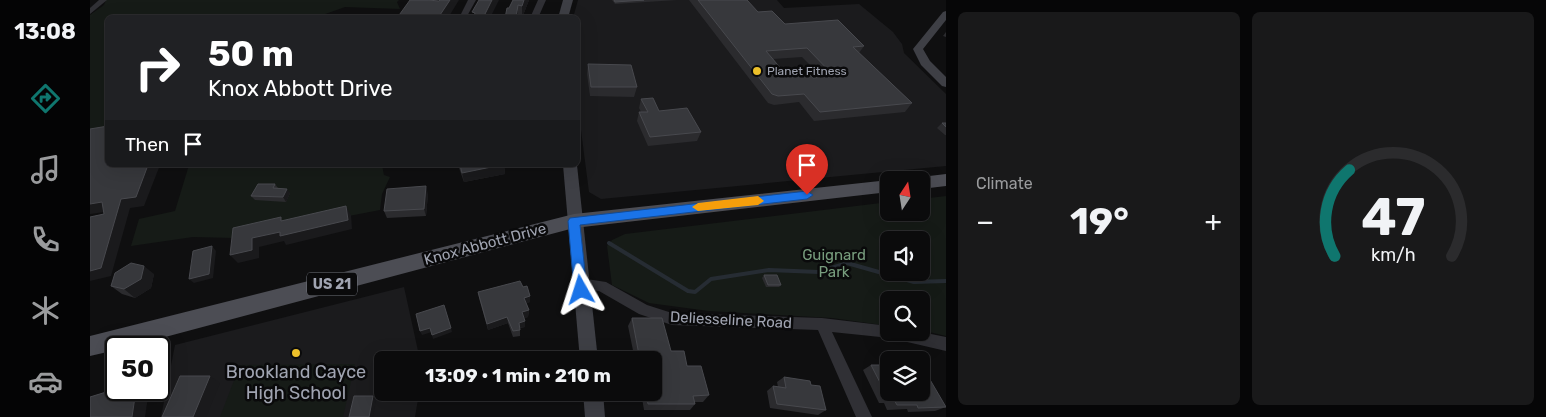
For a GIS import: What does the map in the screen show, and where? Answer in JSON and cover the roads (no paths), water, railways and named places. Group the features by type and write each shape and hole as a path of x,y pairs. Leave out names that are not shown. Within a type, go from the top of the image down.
{"main road":[{"path":"564,15 568,0"},
{"path":"946,14 920,44 918,50 925,63 946,83"},
{"path":"570,167 588,351"},
{"path":"930,181 946,180"},
{"name":"Knox Abbott Drive","path":"90,346 574,221 880,187"},
{"path":"594,401 595,417"}],"street":[{"path":"90,12 103,0"},
{"path":"464,15 472,0"},
{"path":"535,15 542,0"},
{"name":"Deliesseline Road","path":"580,284 601,286 644,310 672,318 822,324 880,331"},
{"path":"822,324 864,417"},
{"name":"Deliesseline Road","path":"930,341 946,344"}],"waterway":[{"path":"609,243 688,291 695,292 711,279 769,270 819,272 847,263 914,282 946,281"}],"place":[{"name":"Planet Fitness","path":"757,71"},
{"name":"Brookland Cayce High School","path":"296,353"}],"park label":[{"name":"Guignard Park","path":"834,264"}]}
